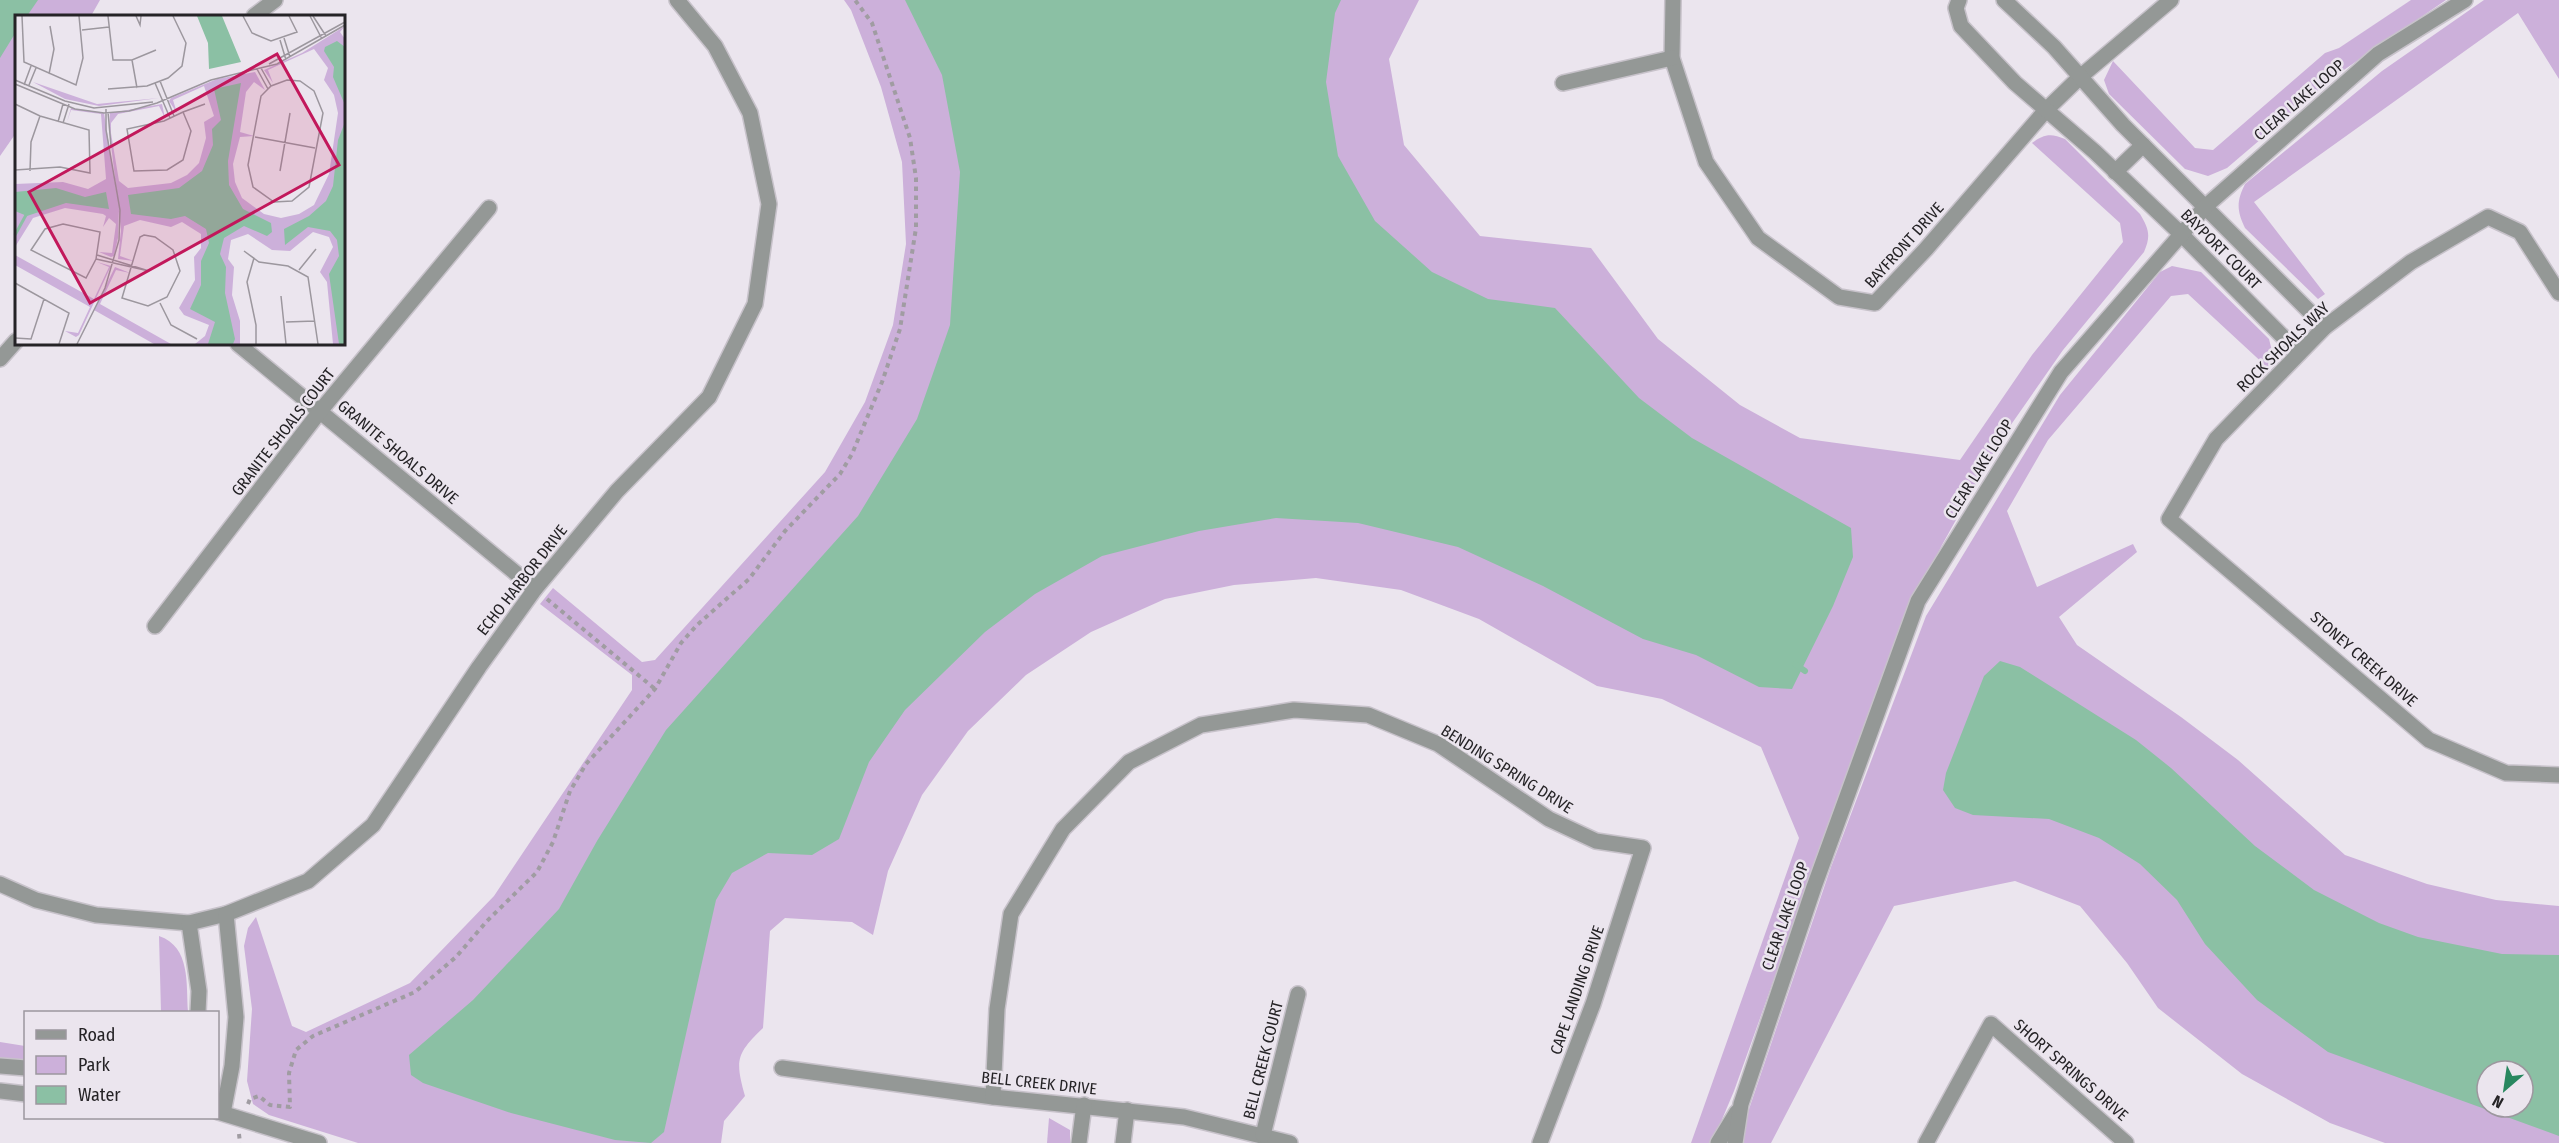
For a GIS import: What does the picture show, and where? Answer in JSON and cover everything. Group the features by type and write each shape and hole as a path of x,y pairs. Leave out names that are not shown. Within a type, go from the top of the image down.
{"street":[{"path":"255,15 275,0"},
{"name":"ECHO HARBOR DRIVE","path":"0,884 36,900 96,915 189,923 226,914 308,881 373,825 479,667 535,589 617,491 710,398 755,304 769,204 750,112 715,46 677,0"},
{"name":"BAYFRONT DRIVE","path":"1673,0 1672,58 1706,162 1758,238 1839,297 1875,303 1926,249 2046,110 2080,77 2171,0"},
{"name":"BAYPORT COURT","path":"1959,0 1956,8 1961,26 2015,82 2180,232 2299,353"},
{"name":"BAYPORT COURT","path":"2004,0 2325,327"},
{"name":"CLEAR LAKE LOOP","path":"1735,1143 1741,1104 1814,887 1918,601 2061,372 2180,232 2206,206 2378,54 2465,0"},
{"path":"1563,82 1672,58"},
{"path":"2115,172 2144,145"},
{"name":"GRANITE SHOALS COURT","path":"155,626 321,410 489,208"},
{"name":"ROCK SHOALS WAY","path":"2169,519 2216,440 2325,327 2411,262 2488,217 2520,232 2559,293"},
{"path":"0,359 15,342"},
{"name":"GRANITE SHOALS DRIVE","path":"239,345 321,410 535,589"},
{"name":"STONEY CREEK DRIVE","path":"2169,519 2429,740 2506,773 2559,776"},
{"name":"BENDING SPRING DRIVE","path":"993,1097 997,1009 1011,914 1063,829 1129,762 1201,725 1294,710 1368,715 1438,744 1549,819 1596,841 1643,848"},
{"name":"CAPE LANDING DRIVE","path":"1540,1143 1593,1004 1643,848"},
{"path":"226,914 236,1017 232,1066 220,1112 243,1117 319,1143"},
{"path":"189,923 199,991 198,1011"},
{"name":"BELL CREEK COURT","path":"1263,1135 1298,994"},
{"name":"SHORT SPRINGS DRIVE","path":"1926,1143 1991,1024 2126,1143"},
{"path":"0,1066 24,1068"},
{"name":"BELL CREEK DRIVE","path":"782,1068 993,1097 1184,1117 1290,1143"},
{"path":"0,1091 24,1094"},
{"name":"CLEAR LAKE LOOP","path":"1718,1143 1741,1104"},
{"path":"1079,1143 1084,1105"},
{"path":"1123,1143 1127,1110"}],"path":[{"path":"240,1143 238,1141 243,1117 250,1099 259,1096 270,1105 290,1107 291,1062 296,1050 313,1036 415,992 456,957 487,921 537,872 553,842 570,791 586,764 655,689 681,643 697,625 749,579 785,531 840,474 852,454 882,382 900,329 916,228 916,178 910,138 872,23 855,0"},
{"path":"535,589 655,689"}],"green space":[{"path":"0,0 100,0 92,15 15,15 15,134 0,156"},
{"path":"844,0 1419,0 1389,59 1404,145 1480,236 1591,248 1658,339 1740,405 1800,438 1960,460 2032,355 2123,242 2120,223 2032,143 2036,140 2048,135 2065,139 2140,214 2148,233 2144,252 2063,350 2001,439 1942,545 1897,636 1734,1091 1712,1143 1691,1143 1799,838 1761,747 1662,699 1597,686 1479,619 1401,590 1316,578 1234,585 1165,599 1091,632 1026,675 968,731 922,795 888,871 873,935 852,922 785,918 770,931 763,1028 747,1045 740,1058 740,1074 745,1096 724,1121 721,1143 358,1143 269,1115 253,1104 247,1081 252,1009 244,946 248,928 256,917 292,1026 306,1032 410,983 494,896 632,690 632,675 540,604 553,588 642,662 655,660 825,472 865,402 893,325 906,244 902,162 881,87 851,10"},
{"path":"2411,0 2446,0 2335,76 2227,168 2208,176 2185,169 2109,94 2104,80 2113,61 2195,148 2213,150 2325,53 2339,48"},
{"path":"2484,0 2559,0 2559,79 2518,13 2254,202 2325,294 2318,299 2245,228 2239,206 2245,184 2382,71"},
{"path":"2172,266 2201,272 2269,339 2273,355 2268,368 2188,294 2171,296 2048,440 2007,511 2037,587 2133,544 2137,552 2059,617 2077,645 2181,717 2238,760 2345,855 2427,884 2496,900 2559,906 2559,1143 2385,1143 2330,1123 2242,1074 2158,1008 2127,963 2080,906 2015,881 1894,906 1771,1143 1743,1143 1747,1115 1831,867 1926,616 2060,395 2160,272"},
{"path":"159,936 169,941 182,957 188,1011 161,1011"},
{"path":"0,1042 24,1046 24,1061 0,1058"},
{"path":"1049,1118 1070,1130 1070,1143 1047,1143"}],"water":[{"path":"0,0 38,0 28,15 15,15 15,34 0,58"},
{"path":"905,0 1341,0 1335,13 1326,82 1338,156 1375,221 1432,272 1488,299 1555,308 1639,398 1692,438 1851,528 1853,557 1833,606 1792,689 1759,687 1696,655 1643,639 1543,586 1458,547 1358,523 1276,518 1199,531 1102,556 1035,594 985,632 905,710 869,762 839,839 812,855 768,853 732,873 716,900 664,1132 651,1143 615,1140 511,1113 423,1083 411,1075 409,1055 473,1000 559,909 597,841 666,730 858,516 917,419 950,325 960,172 942,75"},
{"path":"2000,661 2020,667 2136,740 2171,768 2255,846 2314,890 2379,923 2418,937 2502,954 2559,955 2559,1136 2512,1119 2535,1119 2535,1059 2475,1059 2475,1105 2328,1052 2257,1000 2205,944 2177,900 2140,864 2099,838 2049,819 1973,815 1955,808 1943,790 1946,773 1984,676"}],"waterway":[{"path":"1795,664 1805,671"}]}
